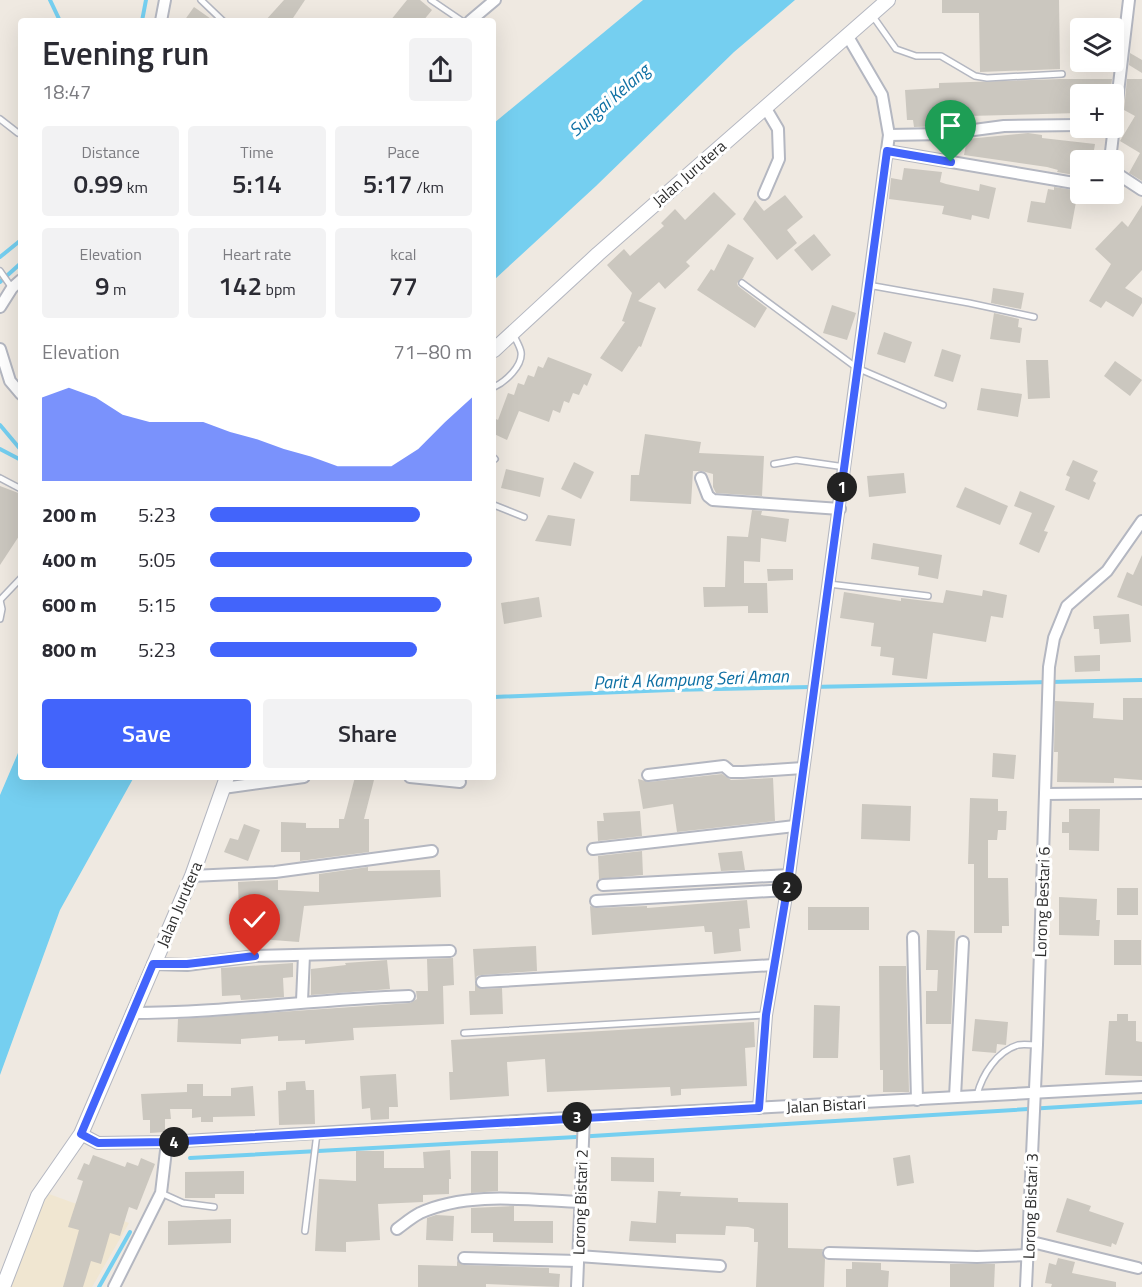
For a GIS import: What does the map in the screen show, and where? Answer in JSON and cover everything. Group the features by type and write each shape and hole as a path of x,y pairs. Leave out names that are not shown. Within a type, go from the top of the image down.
{"street":[{"path":"162,18 165,0"},
{"path":"474,18 495,0"},
{"name":"Jalan Jurutera","path":"496,348 598,254 888,0"},
{"path":"1118,84 1129,0"},
{"path":"759,1108 766,1015 787,890 889,135 882,94 847,35"},
{"path":"764,194 779,159 778,129 765,107"},
{"path":"889,135 944,134 1004,126 1070,125"},
{"path":"887,151 1070,181"},
{"path":"1124,178 1142,190"},
{"path":"0,307 17,284"},
{"path":"0,349 9,381 18,391"},
{"path":"701,478 708,496 713,500 840,509"},
{"name":"Lorong Bestari 6","path":"1034,1100 1047,699 1054,638 1067,606 1107,571 1142,521"},
{"path":"648,774 724,766 731,772 803,768"},
{"path":"225,782 257,780"},
{"path":"440,780 460,782"},
{"name":"Jalan Jurutera","path":"3,1287 38,1196 81,1134 192,876 225,782"},
{"path":"1045,794 1142,793"},
{"path":"593,849 795,826"},
{"path":"192,876 274,872 432,851"},
{"path":"603,885 789,875"},
{"path":"596,901 787,890"},
{"path":"913,937 917,1100"},
{"path":"956,1097 963,942"},
{"path":"153,964 187,964 255,956 370,951 450,951"},
{"path":"302,1001 304,955"},
{"path":"482,982 774,964"},
{"path":"132,1013 186,1013 302,1001 409,996"},
{"name":"Jalan Bistari","path":"81,1134 98,1143 316,1138 956,1097 1034,1100 1142,1087"},
{"name":"Lorong Bistari 3","path":"1026,1287 1034,1100"},
{"name":"Lorong Bistari 2","path":"577,1287 584,1122"},
{"path":"114,1287 160,1193 167,1142"},
{"path":"397,1229 428,1210 469,1201 504,1199 581,1202"},
{"path":"1028,1241 1137,1268"},
{"path":"829,1253 977,1257 1028,1255"},
{"path":"464,1258 578,1258 720,1266"}],"lane":[{"path":"201,0 220,18"},
{"path":"431,0 458,18"},
{"path":"871,14 896,49 916,56 941,56 975,76 987,78 1062,74"},
{"path":"0,119 18,133"},
{"path":"0,271 17,284"},
{"path":"742,283 857,368 943,405"},
{"path":"868,285 1034,317"},
{"path":"496,386 519,362 521,354 513,332"},
{"path":"774,464 796,460 845,467"},
{"path":"0,478 18,487"},
{"path":"496,506 524,517"},
{"path":"0,619 2,609 0,600 18,581"},
{"path":"829,584 928,596"},
{"path":"465,1033 766,1015"},
{"path":"976,1096 980,1082 995,1060 1017,1045 1037,1045"},
{"path":"305,1231 316,1138"},
{"path":"160,1193 183,1203 214,1207"}],"shaded area":[{"path":"49,1194 129,1223 92,1287 11,1287 35,1214"}],"water":[{"name":"Sungai Kelang","path":"643,0 795,0 734,52 596,186 496,278 496,121"},
{"path":"18,753 18,780 132,780 60,910 0,1075 0,795"}],"building":[{"path":"284,0 305,0 293,18 268,18"},
{"path":"407,0 420,0 432,10 425,18 392,18"},
{"path":"942,0 1059,0 1060,69 980,72 979,13 942,13"},
{"path":"194,7 210,18 186,18"},
{"path":"1130,53 1142,60 1142,73 1129,65"},
{"path":"1112,79 1111,84 1070,84 1070,113 968,116 967,123 914,127 913,120 907,120 905,90 939,88 939,83"},
{"path":"1127,79 1142,79 1142,181 1129,173 1140,153 1120,141 1124,138 1135,116 1124,110"},
{"path":"1028,133 1042,135 1042,138 1095,144 1094,150 1070,150 1070,174 1047,167 964,155 967,139"},
{"path":"904,168 942,172 940,182 946,184 979,191 980,184 996,188 989,219 972,215 971,220 942,214 944,206 889,199 891,178 902,180"},
{"path":"1054,187 1070,189 1070,204 1076,204 1071,229 1027,222 1031,201 1045,203 1048,189 1054,190"},
{"path":"714,192 736,214 686,262 690,266 665,289 659,282 638,301 656,308 641,347 639,346 622,372 600,358 625,322 622,321 632,293 607,265 624,249 630,256 664,226 661,223 675,209 685,220"},
{"path":"785,195 803,217 787,230 797,243 777,260 743,219 755,200 764,211"},
{"path":"1142,205 1142,270 1125,288 1142,298 1142,303 1133,317 1106,301 1101,308 1089,301 1111,264 1095,249 1122,221 1128,227"},
{"path":"814,234 831,255 812,271 794,250"},
{"path":"728,244 754,258 743,278 737,283 767,308 755,328 697,290 711,269 714,271"},
{"path":"993,288 1024,293 1021,309 991,303"},
{"path":"832,305 856,313 847,340 823,333"},
{"path":"994,313 1019,319 1018,327 1022,328 1020,343 990,339"},
{"path":"884,332 912,342 905,363 877,354"},
{"path":"942,349 961,355 953,382 934,376"},
{"path":"548,357 592,374 587,386 584,384 579,395 573,393 569,403 564,401 560,413 553,410 549,422 519,411 507,440 496,435 496,419 498,420 508,393 514,395 518,383 524,385 528,375 534,377 538,366 543,368"},
{"path":"1026,360 1048,360 1050,398 1028,399"},
{"path":"1115,361 1142,380 1130,396 1104,376"},
{"path":"981,388 1022,394 1018,417 977,410"},
{"path":"645,434 701,442 699,453 764,456 762,496 716,493 713,487 713,474 693,471 691,504 630,501 631,475 639,475"},
{"path":"1073,460 1098,471 1093,481 1096,483 1089,500 1065,490 1070,477 1066,475"},
{"path":"574,462 594,472 581,499 561,489"},
{"path":"506,469 544,478 540,497 501,488"},
{"path":"904,473 906,493 869,497 867,476"},
{"path":"0,486 18,493 18,538 0,565"},
{"path":"965,487 1008,506 1000,525 956,507"},
{"path":"1020,491 1055,506 1044,531 1048,532 1039,553 1019,544 1032,513 1014,506"},
{"path":"752,510 762,511 761,515 789,519 786,542 761,538 760,562 744,561 744,583 767,583 768,613 748,613 748,606 704,607 703,587 725,587 727,536 748,537"},
{"path":"548,515 575,519 571,546 535,541"},
{"path":"873,543 942,555 938,579 918,575 919,567 871,559"},
{"path":"1142,555 1142,606 1117,597 1127,572 1133,575"},
{"path":"767,569 793,569 793,580 768,581"},
{"path":"946,590 982,596 983,590 1007,595 1003,618 991,616 986,642 933,633 927,679 892,675 894,658 880,656 881,647 871,646 874,623 840,618 844,592 901,601 901,598 943,603"},
{"path":"539,597 542,617 504,624 501,603"},
{"path":"1129,614 1131,642 1100,644 1099,629 1094,629 1093,616"},
{"path":"1100,655 1100,671 1075,672 1074,656"},
{"path":"1123,698 1142,698 1142,780 1114,778 1114,783 1057,782 1058,752 1054,752 1055,701 1094,703 1093,718 1123,720"},
{"path":"993,753 1016,755 1014,779 992,777"},
{"path":"722,774 731,780 773,778 775,821 677,832 673,804 643,809 638,779 649,782"},
{"path":"354,780 374,780 364,819 369,819 369,852 300,861 300,852 281,852 281,822 306,823 306,828 339,828 339,819 344,819"},
{"path":"970,798 998,799 998,811 1007,811 1006,830 998,830 997,840 988,840 988,878 1008,878 1009,926 1002,926 1002,933 974,933 974,864 968,864"},
{"path":"862,804 911,806 910,841 861,839"},
{"path":"1069,809 1100,809 1099,851 1069,850 1069,833 1062,833 1062,822 1069,822"},
{"path":"640,811 642,836 598,841 597,821 604,821 603,813"},
{"path":"244,824 260,830 248,861 224,852 230,838 238,840"},
{"path":"642,851 643,875 599,879 598,856"},
{"path":"742,851 745,870 721,871 718,853"},
{"path":"368,867 368,871 440,870 441,897 304,906 299,942 259,939 261,912 239,913 238,882 278,880 278,890 319,892 319,874"},
{"path":"1117,888 1138,888 1138,915 1117,915"},
{"path":"1059,897 1097,899 1096,920 1100,920 1099,936 1059,935"},
{"path":"747,900 750,928 739,929 741,951 714,954 712,932 705,932 704,926 592,935 590,906 596,908 647,906 647,908"},
{"path":"808,907 869,907 869,930 808,930"},
{"path":"927,930 955,931 951,1024 926,1024 926,991 937,991 938,970 926,970"},
{"path":"1114,940 1141,940 1141,965 1114,965"},
{"path":"536,946 537,971 482,975 477,976 475,982 473,949"},
{"path":"453,958 454,985 443,986 444,1024 353,1028 354,1040 305,1044 305,1040 278,1041 278,1036 241,1039 241,1044 177,1042 178,1019 410,1003 417,999 416,991 428,991 427,959"},
{"path":"387,960 390,989 311,995 311,969 346,965 345,963"},
{"path":"293,963 293,977 283,978 284,997 241,1000 240,995 222,996 221,968"},
{"path":"879,966 906,966 909,1092 883,1092 883,1070 880,1070"},
{"path":"475,983 482,989 502,988 503,1014 470,1015 469,991 475,991"},
{"path":"814,1005 840,1006 838,1058 813,1058"},
{"path":"1117,1014 1128,1014 1128,1021 1136,1021 1136,1041 1142,1042 1142,1076 1105,1075 1109,1021 1117,1021"},
{"path":"975,1019 1008,1022 1006,1045 997,1044 996,1053 972,1051"},
{"path":"754,1022 755,1047 745,1048 747,1086 681,1089 681,1095 671,1096 670,1087 547,1092 545,1059 507,1062 509,1096 450,1100 449,1072 453,1072 451,1040"},
{"path":"396,1074 398,1107 389,1107 389,1119 371,1120 370,1108 362,1109 360,1076"},
{"path":"305,1081 306,1090 314,1090 315,1124 279,1125 278,1091 286,1090 286,1082"},
{"path":"187,1084 203,1084 203,1096 231,1096 231,1088 253,1086 255,1116 213,1117 213,1122 201,1122 201,1117 192,1118 192,1109 170,1109 171,1119 165,1119 165,1132 150,1133 150,1120 143,1120 141,1094 187,1092"},
{"path":"450,1150 449,1194 423,1195 423,1202 378,1204 380,1240 346,1242 346,1252 315,1251 319,1179 356,1181 356,1151 384,1151 384,1168 424,1168 423,1152"},
{"path":"471,1151 498,1151 498,1191 471,1193"},
{"path":"93,1155 125,1167 127,1162 138,1166 141,1158 155,1164 137,1210 129,1207 120,1236 110,1233 101,1264 91,1261 83,1287 63,1287 79,1230 68,1227 83,1181 77,1179 84,1163 89,1165"},
{"path":"910,1155 914,1183 897,1186 893,1158"},
{"path":"611,1157 654,1158 654,1182 611,1181"},
{"path":"244,1171 244,1194 215,1194 215,1198 185,1198 185,1172"},
{"path":"658,1191 681,1192 680,1196 738,1198 738,1202 788,1203 788,1248 823,1249 824,1287 756,1287 758,1242 754,1242 754,1229 748,1227 726,1226 725,1235 676,1234 676,1243 629,1241 631,1221 656,1223"},
{"path":"1067,1198 1091,1206 1089,1211 1124,1223 1116,1245 1112,1243 1111,1247 1056,1232"},
{"path":"514,1206 514,1221 553,1221 553,1243 493,1242 493,1233 471,1233 471,1208"},
{"path":"436,1215 454,1216 453,1241 426,1240 427,1218"},
{"path":"231,1219 231,1243 168,1245 168,1221"},
{"path":"1058,1258 1075,1262 1072,1273 1116,1282 1116,1287 1051,1287 1052,1284 1045,1283 1049,1263 1056,1265"},
{"path":"457,1261 464,1265 549,1268 549,1273 560,1274 559,1287 486,1284 486,1287 418,1287 418,1265 457,1266"},
{"path":"852,1262 881,1263 881,1270 889,1271 888,1287 846,1287 846,1269 852,1269"},
{"path":"950,1264 995,1264 994,1287 950,1287"}],"waterway":[{"path":"50,0 59,18"},
{"path":"143,18 146,0"},
{"path":"0,257 18,242"},
{"path":"0,282 18,266"},
{"path":"0,425 18,446"},
{"path":"0,449 18,458"},
{"name":"Parit A Kampung Seri Aman","path":"496,697 670,690 1142,680"},
{"path":"190,1158 1142,1102"},
{"path":"99,1287 130,1232"}],"route":[{"path":"255,956 187,964 153,964 81,1134 98,1143 167,1142 759,1108 766,1015 787,890 887,151 951,162"}]}
